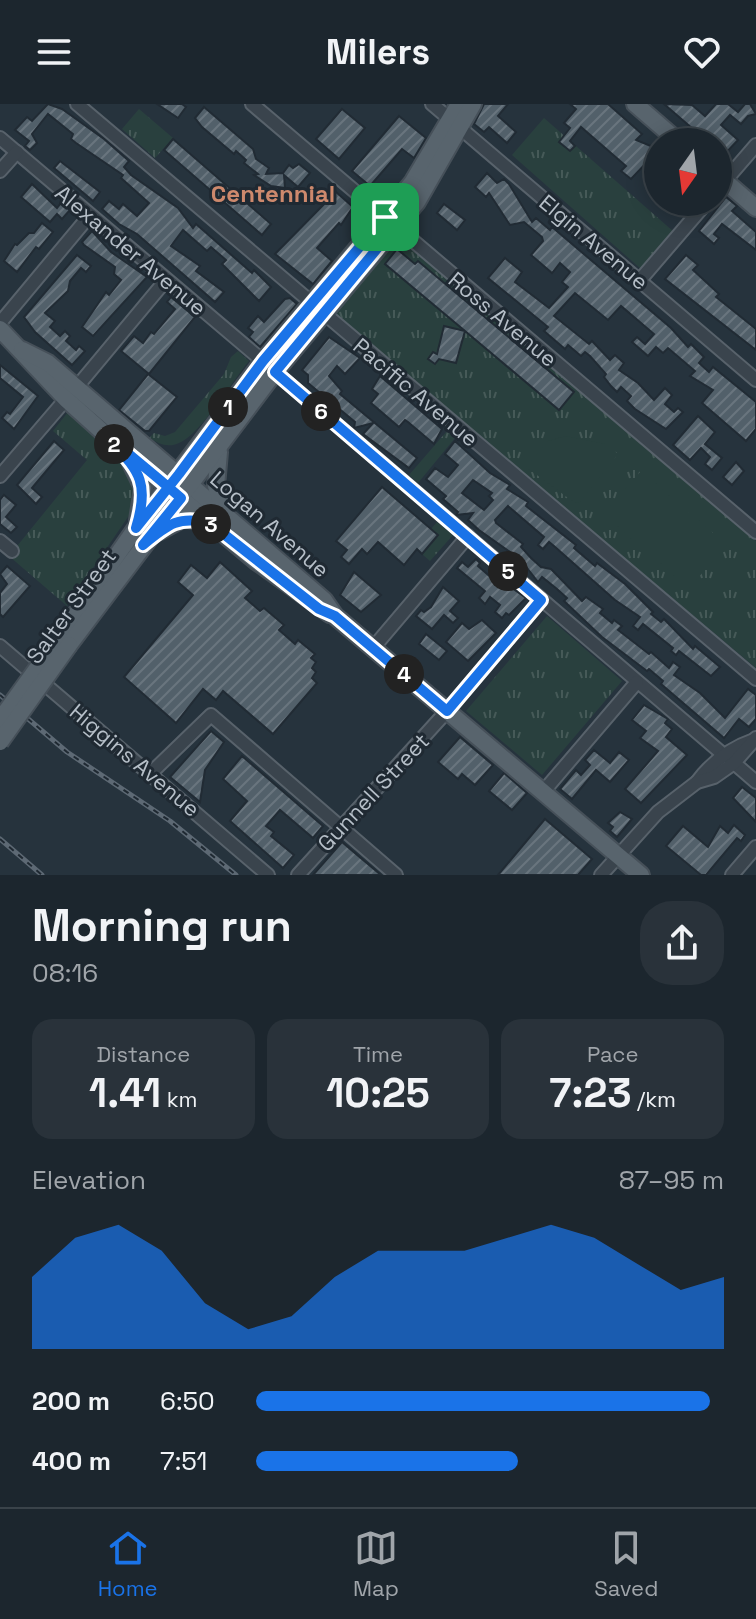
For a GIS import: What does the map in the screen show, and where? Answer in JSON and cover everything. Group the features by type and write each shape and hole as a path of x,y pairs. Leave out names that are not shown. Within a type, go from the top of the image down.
{"main road":[{"path":"454,124 459,104"},
{"path":"180,486 204,439 269,367 390,222 420,171 454,124 473,104"},
{"path":"635,104 663,128"},
{"path":"732,191 756,208"},
{"name":"Logan Avenue","path":"0,329 71,393 142,444 180,486"},
{"path":"180,486 221,447 269,367"},
{"name":"Logan Avenue","path":"71,393 106,435 180,486 219,520 324,600 335,616 641,875"},
{"path":"106,435 140,475 144,498 136,528"},
{"path":"142,444 174,453 204,439"},
{"path":"143,545 179,519 219,520 215,480 221,447"},
{"name":"Salter Street","path":"0,742 136,528 180,486"},
{"name":"Salter Street","path":"0,720 143,545 180,486"}],"street":[{"name":"Pacific Avenue","path":"77,104 756,679"},
{"name":"Ross Avenue","path":"252,104 756,532"},
{"name":"Elgin Avenue","path":"432,104 756,380"},
{"name":"Alexander Avenue","path":"0,138 756,782"},
{"path":"732,170 756,145"},
{"path":"0,171 17,152"},
{"path":"0,323 90,215"},
{"path":"640,280 695,216"},
{"path":"0,476 166,280"},
{"path":"373,648 468,536"},
{"path":"0,541 12,551"},
{"name":"Gunnell Street","path":"298,875 340,825 447,711 541,600"},
{"name":"Higgins Avenue","path":"0,646 268,875"},
{"path":"543,792 637,682"},
{"path":"151,773 211,715 396,875"},
{"path":"601,875 658,812 697,782 714,777 755,739"},
{"path":"732,875 756,847"}],"green space":[{"path":"139,109 173,138 155,158 122,129"},
{"path":"544,118 644,206 644,216 656,216 674,232 641,269 512,155"},
{"path":"400,236 756,541 756,668 332,314"},
{"path":"238,351 249,361 197,429 179,443 171,445 149,438 154,433 165,436 175,432 224,374 231,357"},
{"path":"68,412 122,463 136,483 130,514 67,606 9,556 87,460 53,431"},
{"path":"447,431 455,438 418,483 409,475"},
{"path":"566,436 606,444 618,454 580,502 575,503 526,467 548,441"},
{"path":"641,471 727,545 689,588 603,514"},
{"path":"437,522 453,535 430,561 422,554 438,535 431,529"},
{"path":"547,616 622,681 542,775 466,711"}],"building":[{"path":"48,104 62,109 104,139 129,161 124,167 131,175 178,208 193,228 196,224 252,273 254,270 271,287 259,301 222,264 226,260 211,247 207,251 183,230 171,246 200,266 196,271 224,292 215,302 137,234 102,209 109,201 119,209 123,204 137,216 149,203 121,178 123,175 71,139 73,134 48,114 32,134 37,143 30,150 25,146 29,141 15,130 27,117 32,121"},
{"path":"157,104 182,104 186,107 178,118"},
{"path":"484,104 508,104 498,116 516,132 507,143 489,127 484,132 474,124"},
{"path":"570,104 608,104 642,134 636,140 644,143 644,165 631,179 621,171 626,166 581,127 570,141 575,146 570,151 559,142 570,128 564,123 576,109"},
{"path":"664,104 692,105 705,116 716,104 728,104 738,112 745,104 750,104 756,114 748,116 741,124 730,115 721,125 724,128 692,128"},
{"path":"204,107 253,149 256,159 269,168 266,174 283,173 289,165 293,168 299,164 310,173 298,187 284,175 285,188 271,186 254,175 258,174 244,163 246,160 236,151 234,154 202,127 195,118"},
{"path":"342,109 365,128 339,159 316,139"},
{"path":"399,116 426,138 414,158 402,149 370,186 352,171"},
{"path":"173,139 271,224 262,235 164,150"},
{"path":"60,161 100,192 93,201 54,168"},
{"path":"487,173 497,183 504,179 509,184 532,222 536,218 550,230 552,227 671,328 688,347 691,344 704,357 699,363 709,372 713,367 756,402 756,429 746,441 702,403 713,390 690,376 695,371 668,348 663,353 656,347 648,356 632,342 637,337 645,344 654,334 621,306 608,320 575,293 554,316 589,344 592,341 610,360 615,355 624,363 619,370 638,383 654,400 665,388 672,395 665,404 674,412 678,408 683,412 666,429 635,409 627,401 631,396 621,387 617,392 590,356 585,352 581,356 568,345 565,349 544,331 548,327 488,278 505,258 522,272 515,282 549,308 568,287 562,282 570,272 560,263 552,273 531,255 543,241 542,237 524,222 510,225 489,193 486,197 475,187"},
{"path":"32,184 57,208 61,203 70,210 62,219 57,214 50,222 21,197"},
{"path":"336,192 353,207 341,225 339,223 317,248 332,261 313,284 275,254"},
{"path":"444,204 465,220 457,230 437,213"},
{"path":"732,211 756,232 756,250 722,224 714,234 719,238 714,244 699,231 711,216 732,216"},
{"path":"42,223 53,232 39,249 36,247 17,272 4,261 15,244 29,233 34,233"},
{"path":"92,231 111,252 147,277 93,336 82,327 106,292 109,295 121,280 114,274 115,267 82,242"},
{"path":"397,249 415,264 418,261 574,392 559,410 385,264"},
{"path":"77,255 91,266 86,272 81,268 70,281 68,291 45,313 55,321 50,327 60,336 65,331 70,336 66,341 76,350 79,346 85,351 72,365 35,332 24,317"},
{"path":"686,255 698,265 693,270 719,294 716,297 756,329 756,350 665,279"},
{"path":"171,297 195,317 149,374 121,351 134,336 143,343 151,332 154,334 175,309 167,302"},
{"path":"290,298 297,304 260,347 249,337 253,332 248,328 258,316 264,322 285,299"},
{"path":"444,326 465,331 456,363 439,359 435,364 428,359 433,352 437,354"},
{"path":"329,337 360,358 345,374 337,366 329,376 342,391 340,394 417,458 409,468 363,434 373,423 354,428 355,422 308,383 308,375 302,370"},
{"path":"0,365 38,396 14,429 2,418 7,412 10,414 23,397 0,378"},
{"path":"148,374 177,397 149,431 145,431 119,410"},
{"path":"380,376 442,429 434,444 405,420 399,427 371,403 378,394 372,389"},
{"path":"698,416 715,432 705,444 722,458 712,470 705,464 710,457 701,448 690,460 673,445"},
{"path":"54,441 64,450 32,488 42,497 36,504 17,485"},
{"path":"455,441 490,473 510,485 507,489 528,502 526,506 576,545 574,548 595,566 597,563 625,584 653,612 651,614 661,622 664,619 693,649 695,646 720,667 711,676 679,651 676,655 671,651 673,648 643,624 638,630 633,626 640,617 615,600 549,542 543,549 538,545 544,537 508,506 495,520 496,523 523,544 521,547 541,567 551,569 582,601 586,597 603,609 600,613 612,623 614,620 622,626 618,630 649,654 651,652 669,668 673,662 680,667 674,675 700,693 725,718 748,689 756,695 756,719 749,727 739,719 724,738 661,684 663,681 649,669 647,671 602,637 564,601 567,598 557,589 542,577 538,582 520,559 479,530 468,520 473,513 456,515 458,512 443,499 446,496 426,479 435,468 448,477 458,465 445,454","holes":["473,480 492,493 489,496 493,500 484,510 462,493"]},
{"path":"736,462 744,471 732,485 723,477"},
{"path":"382,487 438,535 422,554 417,549 404,565 378,542 367,554 362,549 349,564 341,557 347,550 336,541"},
{"path":"4,495 16,505 6,517 17,527 11,533 0,524 0,500"},
{"path":"476,559 480,563 478,566 502,587 505,583 526,598 509,615 506,613 502,618 495,612 500,605 490,597 485,604 479,598 485,591 457,568 462,562 468,567"},
{"path":"220,562 252,591 245,598 260,611 264,608 284,625 279,630 295,644 298,640 315,654 311,658 316,662 312,668 316,672 312,678 317,683 273,734 223,691 216,700 203,689 176,723 124,677 193,595 178,582 191,565 207,578"},
{"path":"7,566 30,586 3,617 0,614 0,593 7,584 0,574"},
{"path":"354,572 381,595 361,612 340,595"},
{"path":"443,587 459,601 450,611 458,618 453,623 444,615 432,629 416,616 421,610 424,612 431,607"},
{"path":"482,620 496,633 468,661 446,642 462,623 469,629"},
{"path":"426,634 447,651 439,660 419,644"},
{"path":"644,705 668,719 665,723 672,729 666,737 687,755 641,803 625,789 658,751 640,738 646,731 632,720"},
{"path":"211,731 224,742 205,770 200,802 170,777"},
{"path":"460,737 493,765 475,785 462,774 458,779 438,762"},
{"path":"594,750 610,763 619,752 629,760 610,782 596,770 572,799 560,789 576,770 581,775 590,765 585,760"},
{"path":"242,756 323,826 313,838 280,810 266,826 274,832 271,836 294,855 283,868 230,821 247,801 223,779"},
{"path":"504,773 527,793 512,810 489,791"},
{"path":"742,787 756,798 756,822 733,798"},
{"path":"620,812 632,819 617,837 610,831 613,827 608,823"},
{"path":"545,819 592,859 578,875 498,875"},
{"path":"734,825 745,835 741,841 737,838 706,875 701,875 666,846 683,826 708,847 720,826 728,833"},
{"path":"342,842 356,854 381,875 313,875"}],"railway":[{"path":"0,695 67,752 170,821 236,875"},
{"path":"0,839 42,875"}],"district":[{"name":"Centennial","path":"273,194"}],"route":[{"path":"385,217 263,361 179,474 168,487 136,528 144,498 140,475 106,435 160,480 168,487 181,498 143,545 179,519 193,518 211,524 319,609 335,616 447,711 541,600 275,372 395,227 385,217"}]}
